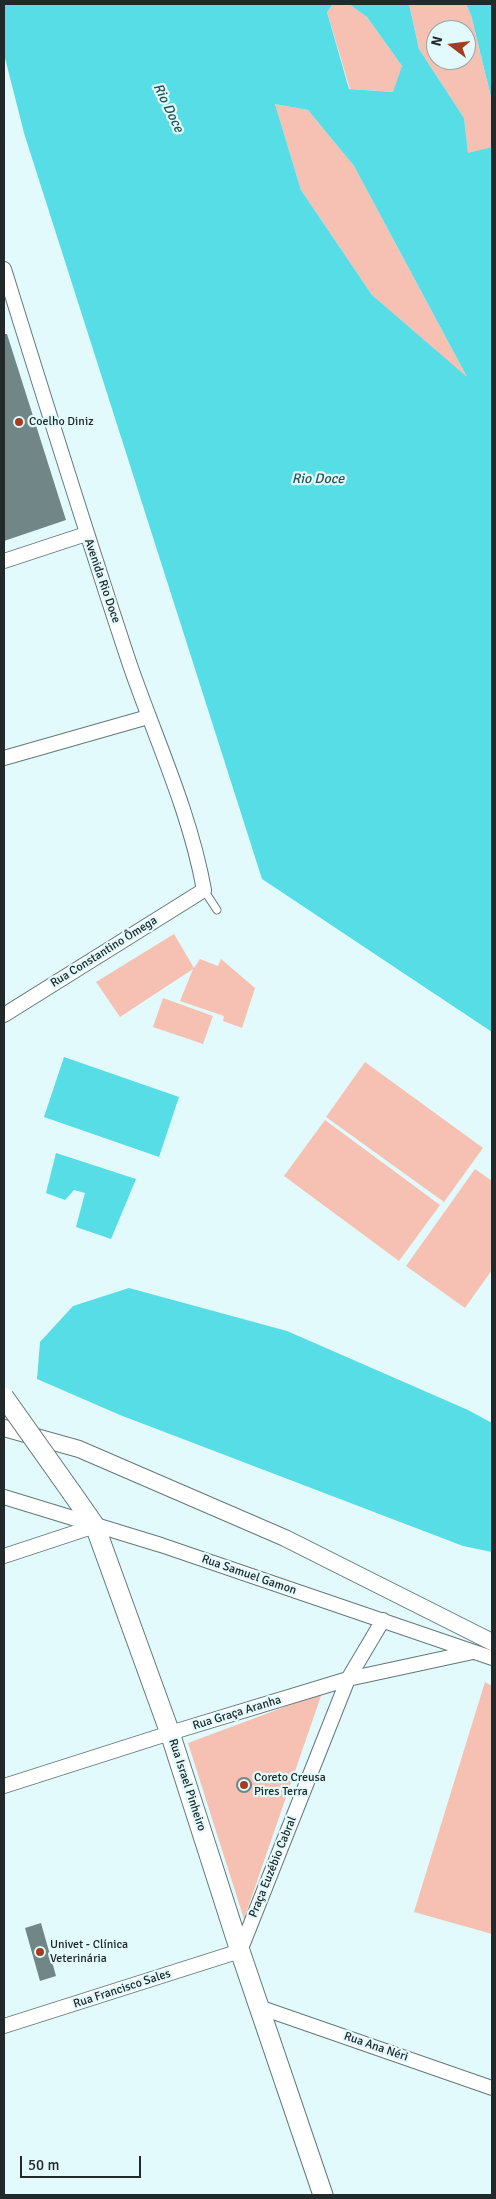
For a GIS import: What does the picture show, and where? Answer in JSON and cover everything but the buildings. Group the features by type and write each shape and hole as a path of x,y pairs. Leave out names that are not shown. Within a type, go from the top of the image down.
{"main road":[{"name":"Rua Israel Pinheiro","path":"4,1397 95,1526 170,1733 240,1951 323,2195"}],"street":[{"name":"Avenida Rio Doce","path":"4,269 86,534 148,717 198,854 204,890"},
{"path":"4,561 86,534"},
{"path":"4,758 148,717"},
{"name":"Rua Constantino Ômega","path":"4,1015 204,890"},
{"path":"4,1428 79,1449 285,1538 492,1642"},
{"name":"Rua Samuel Gamon","path":"4,1497 160,1545 492,1658"},
{"path":"4,1556 95,1526"},
{"name":"Praça Euzébio Cabral","path":"240,1951 348,1679 384,1620"},
{"name":"Rua Graça Aranha","path":"4,1786 348,1679 473,1652"},
{"name":"Rua Francisco Sales","path":"4,2026 240,1951"},
{"name":"Rua Ana Néri","path":"259,2007 492,2088"}],"lane":[{"path":"204,890 217,910"}],"shaded area":[{"path":"333,4 349,4 367,17 402,66 394,92 350,89 327,12"},
{"path":"409,4 466,4 472,20 426,20 426,60 419,49"},
{"path":"476,35 492,101 492,147 468,154 464,118 433,70 476,70"},
{"path":"275,104 308,110 354,166 468,379 372,295 301,190"},
{"path":"174,934 194,968 200,959 218,966 221,959 255,988 242,1028 223,1021 224,1016 180,1001 193,969 120,1017 96,982"},
{"path":"163,998 213,1016 203,1044 153,1027"},
{"path":"365,1062 483,1148 444,1202 326,1117"},
{"path":"325,1120 440,1205 399,1261 284,1176"},
{"path":"475,1169 492,1181 492,1270 465,1308 406,1266"},
{"path":"485,1682 492,1686 492,1934 414,1912"},
{"path":"322,1693 244,1919 188,1743"}],"water":[{"name":"Rio Doce","path":"4,4 333,4 327,12 349,89 393,92 402,66 367,17 349,4 409,4 419,49 426,60 426,70 433,70 464,118 468,153 492,147 492,1032 262,879 24,133 4,54","holes":["275,104 308,110 354,166 467,377 372,295 301,190"]},
{"path":"466,4 492,4 492,101 476,35 476,20 472,20"},
{"path":"64,1057 179,1097 159,1157 44,1117"},
{"path":"56,1153 136,1179 111,1239 76,1227 85,1193 74,1190 65,1200 46,1193"},
{"path":"129,1288 287,1331 468,1410 492,1423 492,1552 463,1546 120,1415 37,1379 40,1342 73,1306"}],"place":[{"name":"Coelho Diniz","path":"19,422"},
{"name":"Coreto Creusa Pires Terra","path":"244,1785"},
{"name":"Univet - Clínica Veterinária","path":"40,1952"}]}
